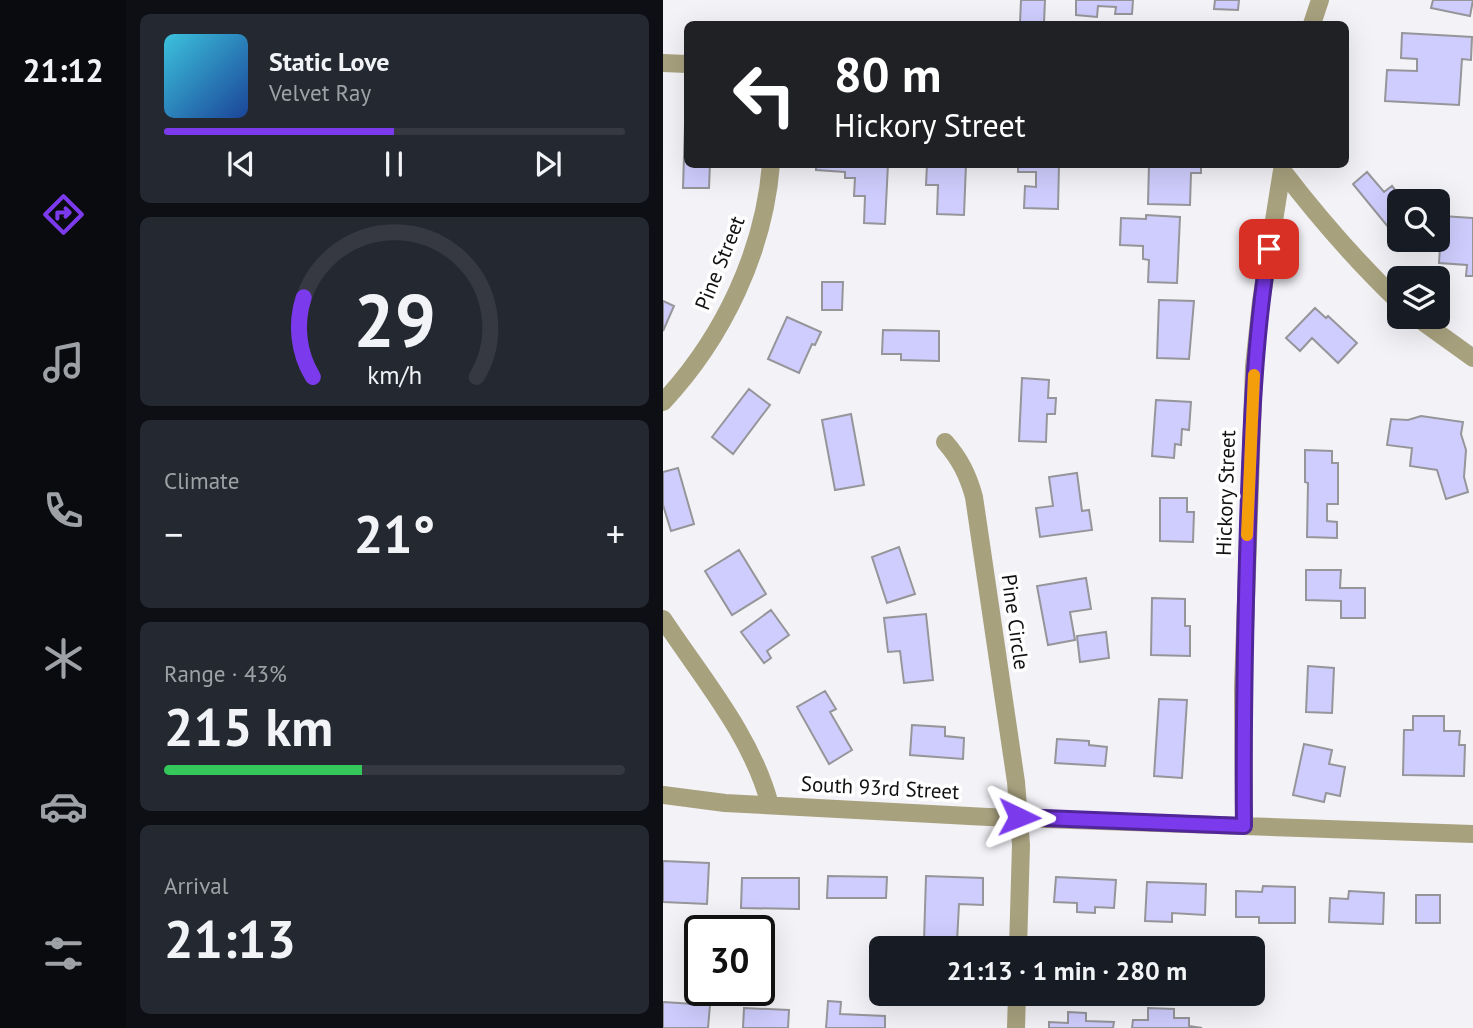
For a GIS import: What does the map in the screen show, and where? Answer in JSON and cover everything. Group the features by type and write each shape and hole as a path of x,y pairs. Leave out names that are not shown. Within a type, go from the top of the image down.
{"street":[{"path":"1313,21 1320,0"},
{"path":"663,64 684,65"},
{"name":"Pine Street","path":"663,402 694,364 737,292 762,223 771,168"},
{"name":"Hickory Street","path":"1244,826 1243,688 1254,367 1282,168"},
{"path":"1283,168 1314,212 1387,290"},
{"path":"1433,329 1473,358"},
{"name":"Pine Circle","path":"945,442 963,465 974,497 1019,817"},
{"path":"663,619 744,741 763,777 770,805"},
{"name":"South 93rd Street","path":"663,795 770,805 1019,817 1473,834"},
{"path":"1018,936 1021,845 1019,817"},
{"path":"1015,1028 1016,1006"}],"building":[{"path":"1021,0 1045,0 1044,21 1020,21"},
{"path":"1076,0 1133,0 1132,14 1115,14 1116,7 1098,6 1097,17 1076,15"},
{"path":"1215,0 1239,0 1238,10 1214,9"},
{"path":"1433,0 1473,0 1470,16 1431,8"},
{"path":"1402,33 1472,37 1471,60 1462,59 1459,105 1385,101 1387,70 1417,71 1417,59 1401,58"},
{"path":"684,156 684,168 710,168 709,188 683,188"},
{"path":"888,168 885,224 864,223 865,196 854,196 855,178 845,178 845,172 816,170"},
{"path":"927,168 966,168 964,215 937,214 938,185 926,185"},
{"path":"1018,168 1059,168 1058,209 1024,208 1025,186 1036,187 1036,172 1018,172"},
{"path":"1149,168 1201,168 1201,173 1191,173 1190,205 1148,204"},
{"path":"1367,172 1384,192 1387,190 1387,226 1353,184"},
{"path":"1146,215 1180,217 1177,283 1148,282 1149,260 1143,259 1143,246 1120,245 1121,218 1146,219"},
{"path":"1450,217 1473,218 1473,276 1466,276 1467,265 1439,263 1440,252 1450,252"},
{"path":"822,282 843,282 842,310 822,310"},
{"path":"1159,300 1194,301 1189,359 1157,358"},
{"path":"663,301 674,306 663,331"},
{"path":"1315,308 1326,318 1328,316 1357,343 1338,363 1312,338 1300,351 1286,338"},
{"path":"787,317 821,332 815,345 812,344 799,373 768,359"},
{"path":"883,330 939,331 939,361 901,360 901,354 882,354"},
{"path":"1022,378 1049,380 1048,398 1056,398 1055,414 1047,414 1046,442 1019,441"},
{"path":"749,389 770,405 733,454 712,437"},
{"path":"1156,400 1191,402 1189,430 1182,429 1181,445 1175,444 1174,458 1152,456"},
{"path":"851,414 864,485 835,490 822,420"},
{"path":"1421,416 1463,422 1461,434 1466,450 1464,477 1468,492 1446,499 1437,470 1410,466 1412,448 1387,445 1391,419 1408,420"},
{"path":"1305,450 1332,451 1332,463 1338,463 1338,504 1327,504 1327,521 1337,522 1337,538 1307,537 1308,483 1305,482"},
{"path":"678,468 694,524 671,531 663,505 663,472"},
{"path":"1077,473 1082,511 1089,510 1092,530 1040,537 1036,508 1053,506 1049,477"},
{"path":"1160,498 1187,498 1187,512 1194,512 1193,542 1160,541"},
{"path":"899,547 915,594 887,603 872,557"},
{"path":"739,550 766,594 732,615 705,571"},
{"path":"1306,570 1341,570 1340,588 1365,588 1365,618 1341,618 1341,601 1306,600"},
{"path":"1086,578 1091,609 1070,612 1075,640 1048,645 1037,586"},
{"path":"1152,598 1185,599 1185,626 1190,626 1190,656 1151,655"},
{"path":"771,610 789,635 767,651 771,658 764,663 741,632"},
{"path":"926,614 933,680 904,683 900,651 888,652 884,618"},
{"path":"1106,632 1109,658 1080,662 1077,636"},
{"path":"1308,666 1334,668 1332,713 1306,712"},
{"path":"825,691 836,709 830,712 852,750 829,764 797,707"},
{"path":"1159,699 1187,700 1182,778 1154,776"},
{"path":"1413,716 1444,716 1444,731 1460,731 1459,745 1465,745 1464,776 1403,775 1404,730 1413,730"},
{"path":"912,725 945,727 945,736 964,738 963,759 910,755"},
{"path":"1057,739 1089,741 1089,745 1107,747 1105,766 1055,763"},
{"path":"1304,744 1332,750 1329,764 1345,767 1340,796 1326,793 1324,802 1293,795"},
{"path":"663,861 709,863 707,904 663,902"},
{"path":"828,876 887,877 886,898 827,898"},
{"path":"926,876 983,878 983,905 959,904 957,936 924,936"},
{"path":"1056,877 1116,880 1114,908 1095,907 1095,913 1077,912 1077,903 1054,902"},
{"path":"742,878 799,878 799,909 741,908"},
{"path":"1147,882 1206,884 1205,915 1172,913 1172,922 1145,921"},
{"path":"1263,886 1295,887 1295,923 1259,923 1259,917 1236,917 1236,891 1262,892"},
{"path":"1349,891 1384,893 1383,924 1329,922 1330,898 1348,899"},
{"path":"1416,895 1440,895 1440,923 1416,923"},
{"path":"828,1001 841,1002 840,1014 885,1016 885,1028 826,1028"},
{"path":"663,1002 684,1003 684,1006 710,1006 708,1028 663,1028"},
{"path":"744,1008 789,1010 788,1028 743,1028"},
{"path":"1148,1008 1174,1009 1174,1018 1189,1018 1189,1026 1202,1028 1132,1028 1133,1020 1148,1020"},
{"path":"1068,1012 1086,1013 1086,1021 1114,1022 1113,1028 1049,1028 1049,1022 1068,1023"}],"slow traffic":[{"path":"1247,535 1254,375"}],"route":[{"path":"1019,817 1244,826 1243,688 1250,442 1254,367 1269,249"}]}
